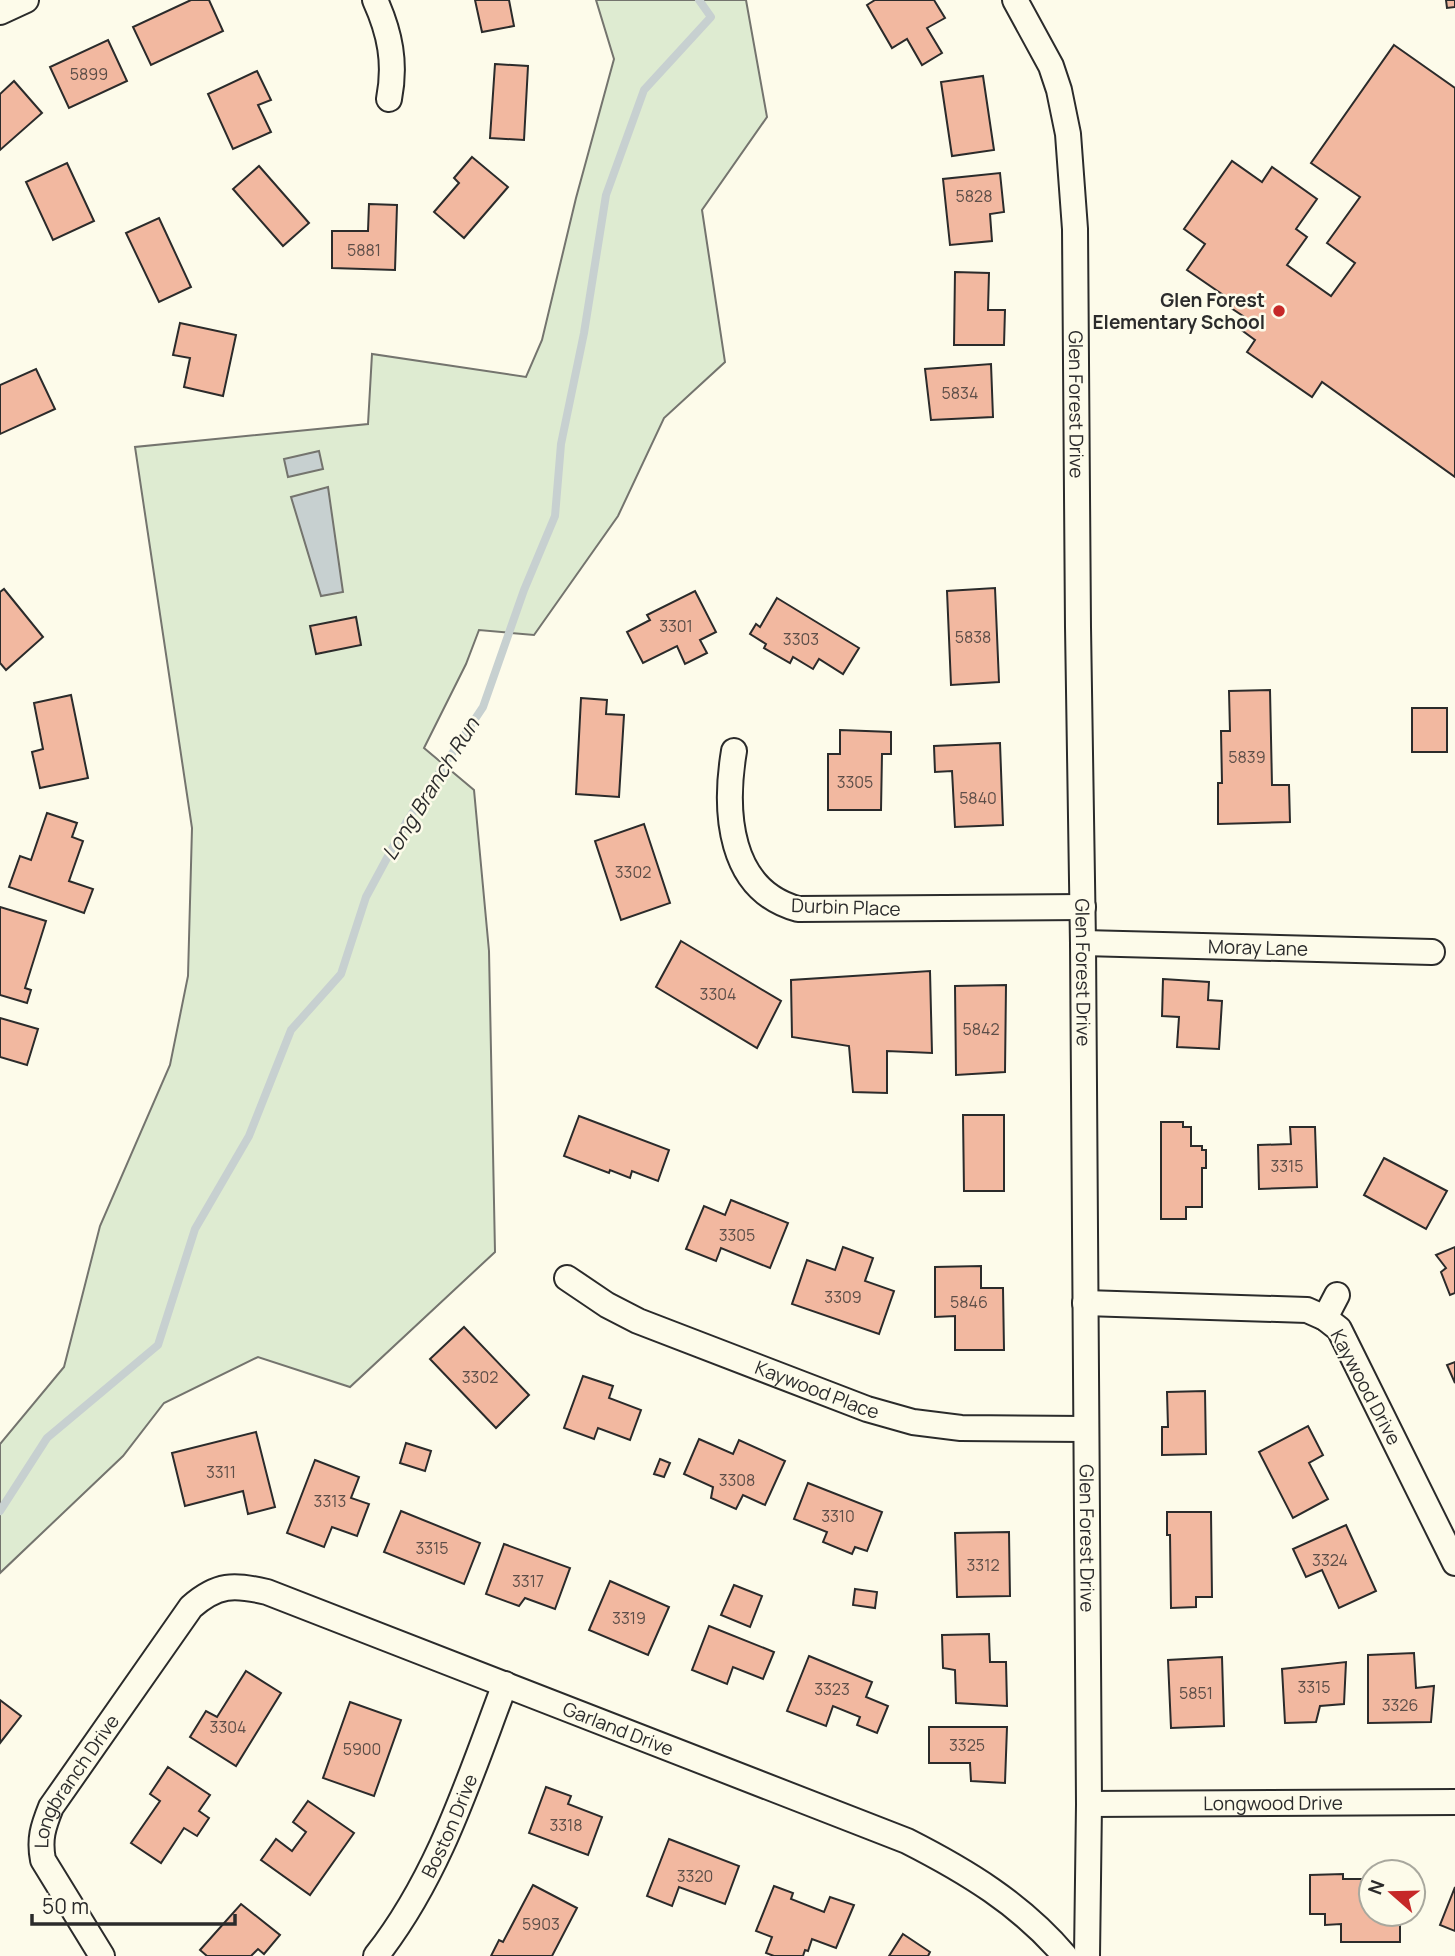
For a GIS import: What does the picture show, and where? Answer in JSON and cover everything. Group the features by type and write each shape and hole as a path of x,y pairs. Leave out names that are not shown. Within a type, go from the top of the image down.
{"street":[{"path":"0,12 26,0"},
{"path":"375,0 386,23 392,49 393,79 389,99"},
{"name":"Glen Forest Drive","path":"1015,0 1051,66 1059,90 1068,134 1075,229 1083,907 1089,1804 1087,1956"},
{"name":"Durbin Place","path":"734,751 729,783 730,818 738,854 746,871 764,893 780,905 797,909 1083,907"},
{"name":"Moray Lane","path":"1083,943 1432,952"},
{"name":"Kaywood Place","path":"567,1279 638,1321 867,1409 913,1422 961,1428 1085,1429"},
{"path":"1325,1318 1337,1295"},
{"name":"Kaywood Drive","path":"1085,1303 1307,1310 1325,1318 1339,1329 1455,1563"},
{"name":"Garland Drive","path":"163,1647 191,1607 204,1596 226,1587 245,1587 267,1592 907,1841 960,1868 1012,1903 1065,1956"},
{"name":"Longbranch Drive","path":"102,1956 43,1860 41,1831 51,1807 163,1647"},
{"name":"Boston Drive","path":"376,1956 400,1925 444,1843 505,1684"},
{"name":"Longwood Drive","path":"1089,1804 1455,1802"}],"green space":[{"path":"596,0 746,0 767,117 702,210 725,362 664,418 618,516 534,635 479,630 466,664 424,748 474,790 489,951 495,1252 350,1387 258,1357 164,1403 123,1456 0,1573 0,1444 64,1367 100,1226 170,1065 188,976 192,828 135,447 368,424 372,354 526,377 542,340 576,198 614,59"}],"shaded area":[{"path":"319,451 323,469 288,477 284,459"},
{"path":"328,487 343,592 321,596 291,497"}],"building":[{"path":"191,0 209,0 223,31 151,65 133,27"},
{"path":"475,0 509,0 514,26 482,32"},
{"path":"875,0 934,0 945,18 927,28 942,53 922,65 907,39 892,48 867,5"},
{"path":"1446,0 1455,0 1455,7 1447,8"},
{"path":"108,40 127,81 69,108 50,67"},
{"path":"1394,45 1455,88 1455,477 1322,382 1312,397 1247,352 1255,340 1236,326 1243,316 1225,304 1229,299 1187,270 1205,244 1184,229 1232,161 1262,182 1272,167 1317,199 1296,229 1307,237 1287,265 1331,296 1355,263 1327,243 1360,197 1311,163"},
{"path":"495,64 528,66 524,140 490,138"},
{"path":"257,71 271,100 258,105 271,132 233,149 208,94"},
{"path":"983,76 994,150 952,156 941,82"},
{"path":"14,81 42,113 0,150 0,94"},
{"path":"472,157 508,187 464,238 434,212 459,183 454,178"},
{"path":"67,163 94,221 53,240 26,182"},
{"path":"259,166 309,223 283,246 233,189"},
{"path":"1000,173 1004,212 990,214 992,241 950,245 943,179"},
{"path":"369,204 397,205 395,270 332,268 332,231 368,231"},
{"path":"159,218 191,287 159,302 126,233"},
{"path":"955,272 989,273 988,310 1005,310 1004,345 954,345"},
{"path":"180,323 236,335 223,396 184,387 190,358 173,355"},
{"path":"991,364 993,417 931,420 925,369"},
{"path":"36,369 55,409 0,434 0,385"},
{"path":"995,588 999,682 951,685 947,591"},
{"path":"4,589 43,637 6,670 0,663 0,592"},
{"path":"695,591 716,632 700,640 707,653 685,664 677,646 643,663 627,632 650,620 647,615"},
{"path":"777,598 859,648 843,674 819,659 813,669 793,657 790,663 764,648 766,644 750,634 756,624 760,627"},
{"path":"356,617 361,645 316,654 310,626"},
{"path":"1270,690 1272,785 1289,785 1290,822 1218,824 1218,783 1222,783 1221,731 1230,731 1229,691"},
{"path":"71,695 88,778 40,788 32,752 43,749 34,703"},
{"path":"581,698 607,700 606,714 624,715 619,797 576,794"},
{"path":"1412,708 1447,708 1447,752 1412,752"},
{"path":"840,730 891,732 891,754 882,754 881,810 828,810 828,754 840,754"},
{"path":"1000,743 1003,825 955,827 952,771 935,772 934,746"},
{"path":"47,813 77,823 72,837 83,841 69,881 93,889 84,913 9,887 20,856 31,860"},
{"path":"644,824 670,903 621,920 595,841"},
{"path":"0,907 46,921 25,988 31,990 27,1003 0,995"},
{"path":"681,941 781,1001 757,1048 656,987"},
{"path":"930,971 932,1053 887,1051 887,1093 853,1092 849,1046 792,1037 791,980"},
{"path":"1163,979 1209,982 1208,1000 1222,1001 1219,1049 1177,1047 1179,1017 1162,1016"},
{"path":"1006,985 1005,1072 956,1075 955,986"},
{"path":"0,1018 38,1029 27,1065 0,1057"},
{"path":"963,1115 1004,1115 1004,1191 964,1191"},
{"path":"579,1116 669,1150 658,1181 632,1171 630,1178 610,1170 609,1173 564,1156"},
{"path":"1161,1122 1183,1122 1183,1127 1191,1127 1191,1146 1202,1146 1202,1150 1206,1150 1206,1168 1202,1168 1202,1207 1186,1207 1186,1219 1161,1219"},
{"path":"1290,1127 1315,1127 1317,1187 1259,1189 1258,1145 1291,1144"},
{"path":"1384,1158 1447,1191 1426,1229 1364,1195"},
{"path":"731,1200 788,1223 770,1268 721,1248 716,1261 686,1249 704,1206 725,1215"},
{"path":"843,1247 873,1258 865,1281 894,1291 879,1334 792,1304 807,1260 835,1270"},
{"path":"1455,1247 1455,1293 1450,1295 1441,1272 1446,1268 1436,1255"},
{"path":"981,1266 981,1288 1003,1288 1004,1350 955,1350 955,1316 935,1317 935,1267"},
{"path":"464,1327 529,1395 496,1428 430,1359"},
{"path":"1455,1362 1455,1383 1447,1365"},
{"path":"583,1376 613,1386 609,1398 641,1410 630,1440 598,1428 594,1439 564,1428"},
{"path":"1205,1391 1206,1454 1162,1455 1162,1427 1168,1427 1167,1392"},
{"path":"1308,1426 1323,1455 1309,1463 1328,1499 1293,1518 1259,1452"},
{"path":"256,1432 275,1507 248,1514 243,1491 185,1506 172,1453"},
{"path":"699,1439 733,1454 739,1440 785,1461 765,1505 743,1495 736,1509 711,1498 713,1487 684,1474"},
{"path":"406,1443 431,1451 425,1471 400,1463"},
{"path":"660,1459 670,1463 664,1477 654,1474"},
{"path":"315,1460 359,1477 351,1498 369,1504 357,1536 332,1527 324,1547 287,1533"},
{"path":"808,1483 882,1512 867,1551 855,1547 852,1554 823,1542 827,1532 794,1519"},
{"path":"401,1511 480,1543 464,1584 384,1552"},
{"path":"1167,1512 1211,1512 1212,1597 1196,1597 1196,1607 1171,1608"},
{"path":"1346,1525 1376,1591 1339,1608 1322,1570 1306,1577 1293,1549"},
{"path":"1009,1532 1010,1596 957,1597 955,1533"},
{"path":"504,1544 570,1568 555,1609 525,1598 519,1606 486,1594"},
{"path":"610,1581 669,1607 648,1655 589,1630"},
{"path":"734,1585 762,1596 750,1627 721,1615"},
{"path":"855,1589 877,1592 875,1608 853,1605"},
{"path":"709,1626 774,1652 763,1679 733,1667 727,1684 692,1670"},
{"path":"989,1634 990,1662 1006,1662 1007,1706 956,1703 955,1670 943,1668 942,1635"},
{"path":"1414,1653 1416,1688 1434,1686 1431,1722 1368,1723 1368,1655"},
{"path":"809,1656 872,1682 866,1697 888,1706 877,1733 857,1725 860,1717 833,1706 826,1726 787,1711"},
{"path":"1222,1657 1224,1726 1171,1728 1168,1660"},
{"path":"1346,1662 1344,1704 1320,1706 1316,1722 1285,1723 1282,1669"},
{"path":"246,1671 281,1693 236,1766 190,1737 206,1711 217,1717"},
{"path":"0,1700 21,1716 0,1743"},
{"path":"350,1702 401,1720 374,1796 323,1778"},
{"path":"929,1727 1007,1727 1005,1783 971,1781 970,1763 929,1763"},
{"path":"168,1767 210,1795 199,1811 209,1818 197,1836 184,1828 161,1863 131,1843 160,1801 150,1794"},
{"path":"546,1787 571,1796 568,1804 602,1817 588,1855 529,1833"},
{"path":"308,1801 354,1833 310,1895 261,1860 276,1839 292,1851 306,1832 293,1822"},
{"path":"669,1839 739,1866 725,1904 679,1887 672,1906 647,1896"},
{"path":"1343,1874 1343,1879 1357,1879 1357,1928 1400,1928 1400,1942 1341,1942 1341,1924 1325,1925 1325,1914 1310,1914 1310,1875"},
{"path":"533,1885 577,1908 552,1956 491,1956 499,1940 503,1942"},
{"path":"774,1886 793,1893 791,1899 824,1912 830,1897 854,1905 836,1948 812,1939 803,1956 774,1956 766,1953 772,1937 756,1931"},
{"path":"1455,1887 1455,1931 1440,1925"},
{"path":"241,1904 280,1935 264,1954 258,1949 251,1956 207,1956 200,1950"},
{"path":"903,1934 930,1952 928,1956 889,1956"}],"waterway":[{"name":"Long Branch Run","path":"0,1511 47,1438 158,1345 195,1229 249,1136 291,1030 341,974 366,897 407,821 483,707 524,590 555,516 561,444 584,333 606,195 644,90 711,17 699,0"}],"place":[{"name":"Glen Forest Elementary School","path":"1279,311"}]}
